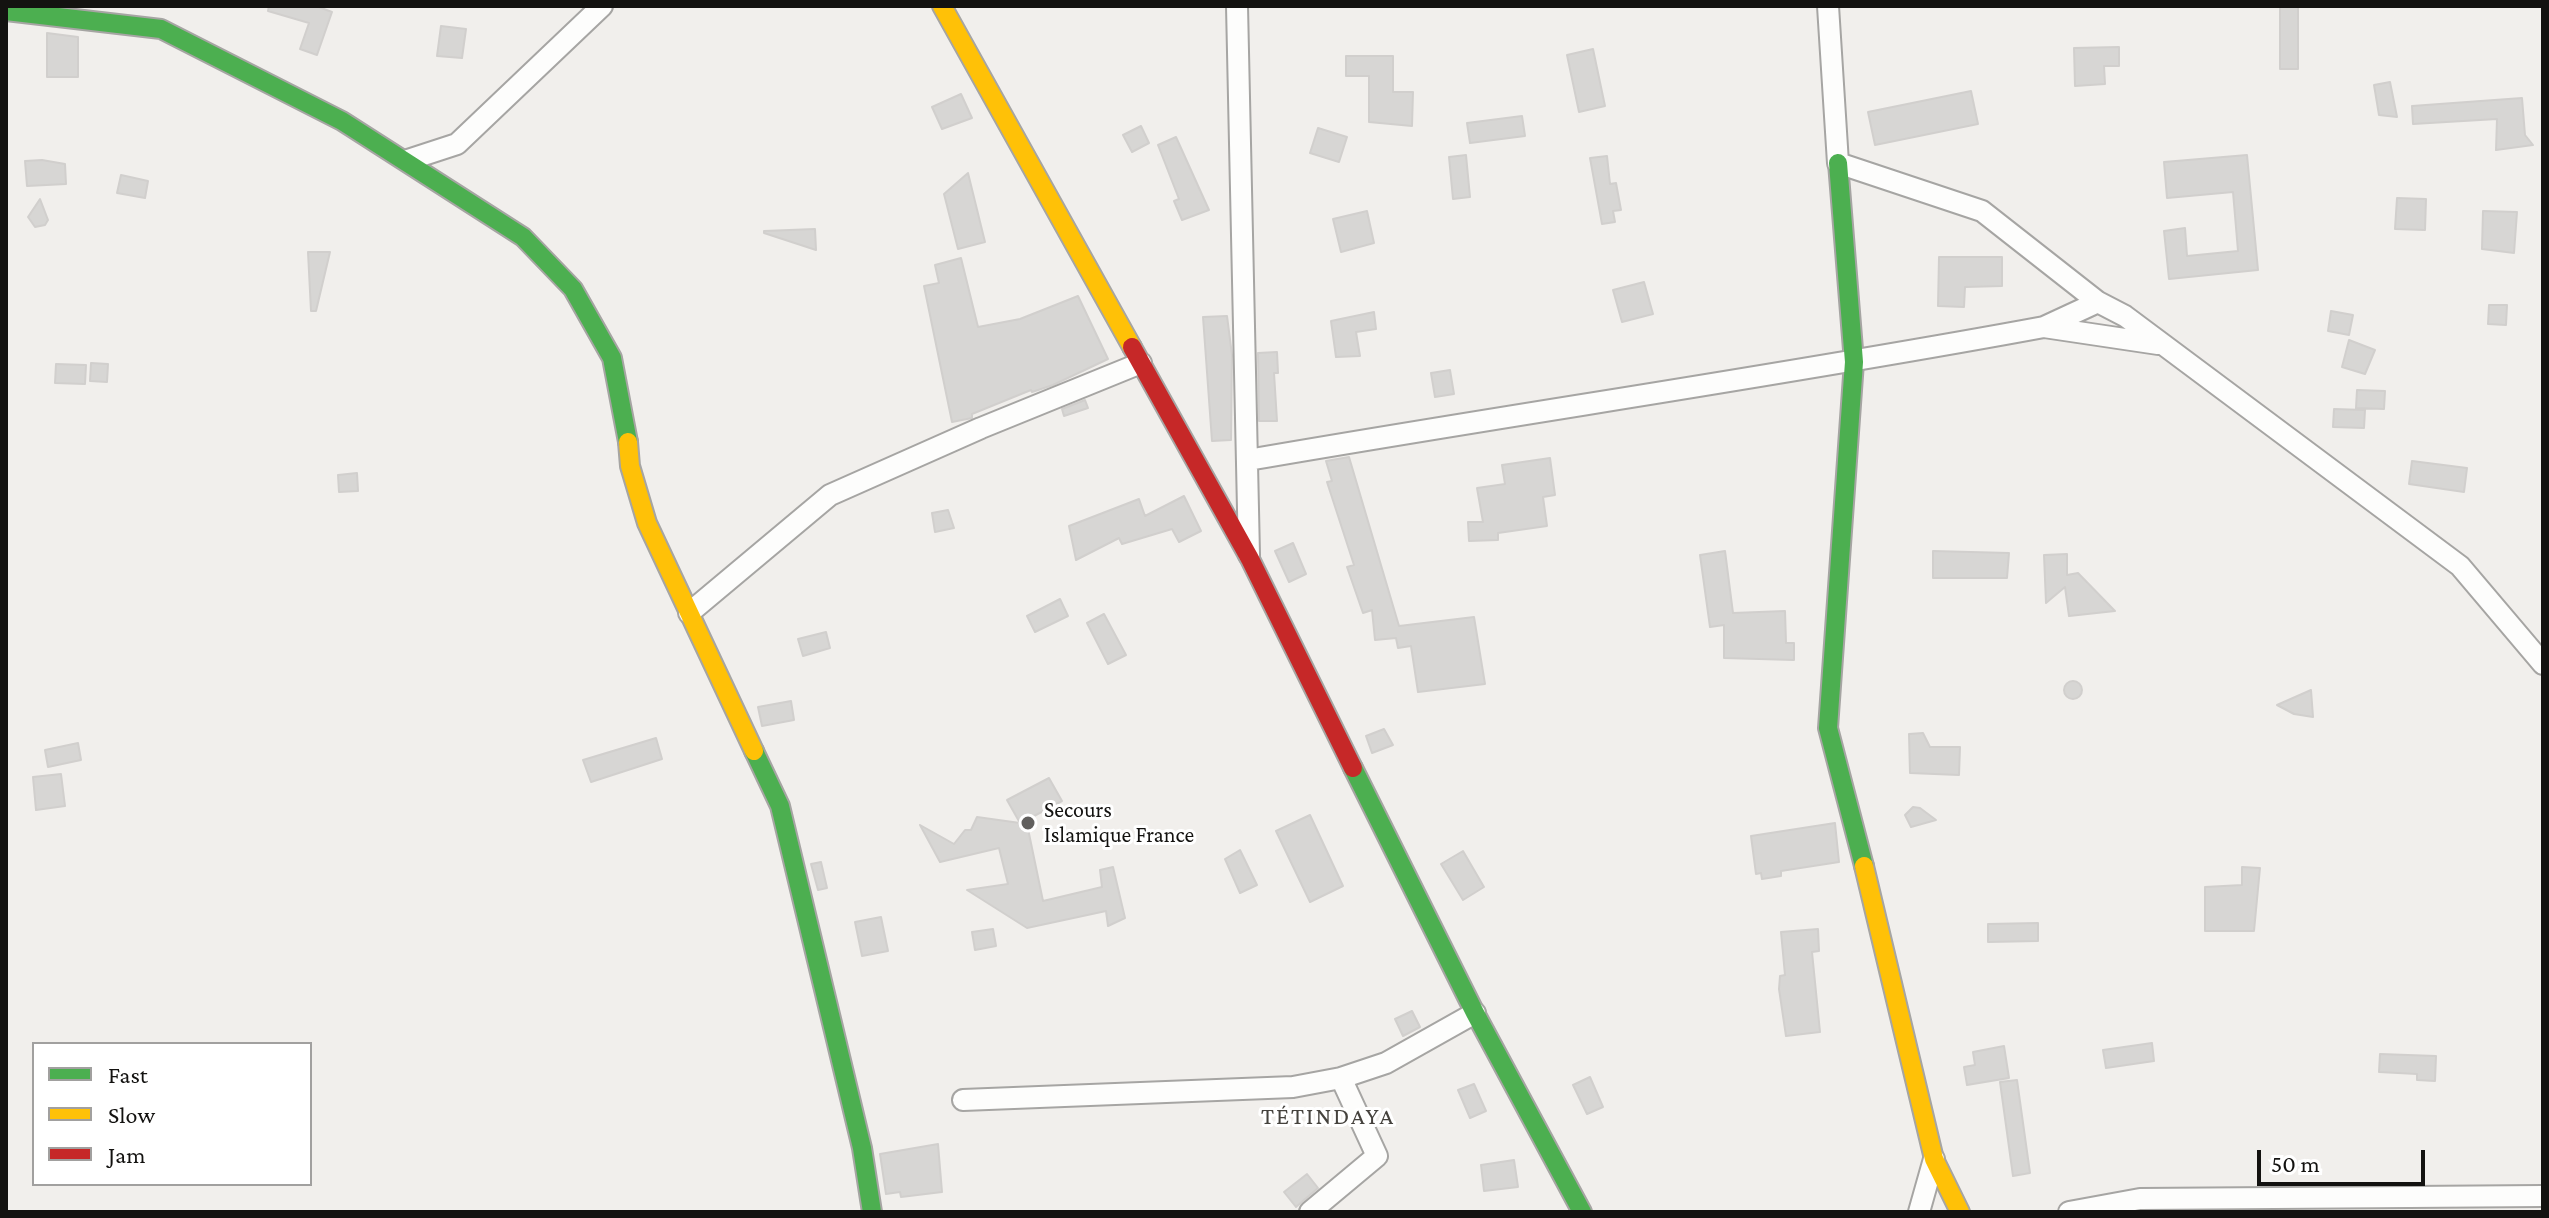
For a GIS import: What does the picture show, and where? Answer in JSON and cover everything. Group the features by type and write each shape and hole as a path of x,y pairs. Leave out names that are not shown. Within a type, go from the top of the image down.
{"street":[{"path":"408,160 457,144 602,6"},
{"path":"942,6 1250,559 1475,1013 1582,1212"},
{"path":"1237,6 1250,559"},
{"path":"1828,6 1854,362 1828,728 1885,944 1934,1159 1960,1212"},
{"path":"6,11 161,29 342,121 408,160 523,237 573,289 612,358 626,422 630,466 647,523 780,806 862,1148 872,1212"},
{"path":"1838,163 1982,211 2098,302 2125,316 2460,566 2543,664"},
{"path":"1248,460 1558,406 1854,362 2044,327 2098,302"},
{"path":"2044,327 2162,344"},
{"path":"689,613 830,495 1141,363"},
{"path":"963,1100 1293,1087 1341,1078 1386,1063 1475,1013"},
{"path":"1310,1212 1377,1156 1341,1078"},
{"path":"1919,1212 1934,1159"},
{"path":"2069,1212 2140,1199 2450,1194 2543,1196"}],"building":[{"path":"269,6 316,6 332,12 317,55 300,49 309,23 268,11"},
{"path":"2280,6 2298,6 2298,69 2280,69"},
{"path":"441,26 466,29 462,58 437,56"},
{"path":"47,33 78,37 78,77 47,77"},
{"path":"2119,47 2119,66 2104,66 2105,84 2075,86 2074,48"},
{"path":"1593,49 1605,106 1579,112 1567,55"},
{"path":"1346,56 1393,56 1393,92 1413,92 1412,126 1369,122 1369,76 1346,76"},
{"path":"2390,82 2397,117 2379,115 2374,85"},
{"path":"1971,91 1978,124 1875,145 1868,112"},
{"path":"961,94 972,118 942,129 932,107"},
{"path":"2522,98 2525,135 2533,145 2496,150 2497,119 2413,124 2412,106"},
{"path":"1522,116 1525,136 1470,143 1467,123"},
{"path":"1141,126 1149,143 1132,152 1123,135"},
{"path":"1318,128 1347,137 1339,162 1310,153"},
{"path":"1176,137 1209,210 1182,220 1174,201 1179,199 1158,145"},
{"path":"1466,155 1470,197 1453,199 1449,157"},
{"path":"2247,155 2258,270 2169,279 2164,231 2185,228 2187,256 2238,251 2233,192 2167,198 2164,162"},
{"path":"1607,156 1610,184 1616,183 1621,210 1613,211 1615,222 1602,224 1590,158"},
{"path":"25,161 65,164 66,184 27,186"},
{"path":"968,173 985,242 958,249 944,194"},
{"path":"121,175 148,181 145,198 117,193"},
{"path":"2397,198 2426,199 2425,230 2395,229"},
{"path":"40,199 48,220 45,225 35,227 28,217"},
{"path":"1367,211 1374,243 1341,252 1333,219"},
{"path":"2483,211 2517,212 2514,253 2482,249"},
{"path":"815,229 816,250 764,233 764,231"},
{"path":"308,252 330,252 316,311 311,311"},
{"path":"1939,257 2002,257 2002,286 1965,287 1964,307 1938,306"},
{"path":"961,258 978,327 1020,319 1078,296 1108,359 1053,385 1031,390 972,414 972,418 952,422 924,286 939,283 935,265"},
{"path":"1644,282 1653,314 1622,322 1613,290"},
{"path":"2489,305 2507,305 2506,325 2488,324"},
{"path":"2331,311 2353,315 2349,335 2328,331"},
{"path":"1374,312 1376,329 1356,332 1360,356 1336,357 1331,321"},
{"path":"1227,316 1232,355 1231,440 1212,441 1203,317"},
{"path":"2349,340 2375,350 2365,374 2342,367"},
{"path":"1277,352 1278,373 1274,373 1277,421 1259,421 1258,353"},
{"path":"91,363 108,364 107,382 90,381"},
{"path":"56,364 86,365 85,384 55,383"},
{"path":"1450,370 1454,394 1435,397 1431,373"},
{"path":"2357,390 2385,391 2384,409 2356,408"},
{"path":"1085,400 1088,408 1064,416 1062,409"},
{"path":"2334,409 2365,410 2364,428 2333,427"},
{"path":"1349,457 1399,626 1474,617 1485,684 1418,692 1411,646 1398,648 1396,638 1375,640 1372,610 1363,613 1347,567 1354,565 1327,482 1332,481 1326,461"},
{"path":"1550,458 1555,495 1543,497 1547,526 1498,533 1498,540 1469,541 1468,522 1483,522 1477,488 1505,484 1502,465"},
{"path":"2412,461 2467,468 2464,492 2409,484"},
{"path":"357,473 358,491 339,492 338,475"},
{"path":"1184,496 1201,531 1179,542 1172,529 1122,544 1119,538 1076,560 1069,526 1139,499 1145,516"},
{"path":"948,510 954,528 935,532 932,513"},
{"path":"1293,543 1306,574 1289,582 1275,551"},
{"path":"1725,551 1733,613 1785,611 1786,643 1794,643 1794,660 1724,658 1724,625 1710,627 1700,555"},
{"path":"1933,551 2009,553 2007,578 1933,578"},
{"path":"2067,554 2067,575 2078,573 2115,611 2069,616 2065,587 2046,603 2044,555"},
{"path":"1060,599 1068,616 1035,632 1027,616"},
{"path":"1104,614 1126,655 1108,664 1087,623"},
{"path":"826,632 830,648 803,656 798,639"},
{"path":"2073,681 2082,690 2073,699 2064,690"},
{"path":"2311,690 2313,717 2294,714 2277,705"},
{"path":"791,701 794,720 762,726 758,707"},
{"path":"1384,729 1393,745 1372,753 1366,736"},
{"path":"1923,733 1930,747 1960,747 1959,775 1910,773 1909,734"},
{"path":"656,738 662,759 591,782 583,760"},
{"path":"78,743 81,760 48,767 45,750"},
{"path":"61,774 65,806 36,810 33,777"},
{"path":"1049,778 1062,801 1021,823 1027,824 1043,901 1102,887 1100,870 1113,867 1125,918 1108,926 1106,911 1027,928 967,890 1008,884 999,848 940,862 920,825 954,844 965,830 971,830 977,817 1020,823 1007,800"},
{"path":"1913,807 1920,808 1936,820 1911,827 1905,815"},
{"path":"1310,815 1343,886 1310,902 1276,831"},
{"path":"1835,823 1839,862 1781,871 1781,876 1762,879 1761,873 1756,874 1751,836"},
{"path":"1240,850 1257,885 1240,893 1225,859"},
{"path":"1463,851 1484,887 1463,900 1441,864"},
{"path":"821,862 827,888 818,890 811,864"},
{"path":"2242,867 2260,868 2254,931 2205,931 2205,887 2242,885"},
{"path":"881,917 888,951 862,956 855,922"},
{"path":"2038,923 2038,941 1988,942 1988,924"},
{"path":"993,929 996,946 975,950 972,932"},
{"path":"1818,929 1819,951 1812,952 1820,1032 1786,1036 1779,989 1780,976 1785,975 1781,932"},
{"path":"1412,1011 1420,1027 1403,1036 1395,1019"},
{"path":"2152,1043 2154,1061 2106,1068 2103,1050"},
{"path":"2004,1046 2009,1078 1967,1085 1964,1067 1975,1065 1973,1052"},
{"path":"2380,1054 2436,1056 2435,1081 2417,1080 2417,1074 2379,1072"},
{"path":"1590,1077 1603,1107 1587,1114 1573,1085"},
{"path":"2017,1080 2030,1173 2013,1176 2000,1082"},
{"path":"1474,1084 1486,1111 1470,1118 1458,1090"},
{"path":"938,1144 942,1192 901,1197 900,1192 886,1194 880,1154"},
{"path":"1514,1160 1518,1187 1484,1191 1481,1165"},
{"path":"1307,1174 1318,1188 1296,1207 1284,1192"}],"traffic: fast":[{"path":"6,11 161,29 342,121 523,237 573,289 612,358 628,442"},
{"path":"1838,163 1854,362 1828,728 1864,866"},
{"path":"754,751 780,806 862,1148 872,1212"},
{"path":"1353,768 1475,1013 1582,1212"}],"traffic: slow":[{"path":"942,6 1132,347"},
{"path":"628,442 630,466 647,523 754,751"},
{"path":"1864,866 1934,1159 1960,1212"}],"traffic: jam":[{"path":"1132,347 1250,559 1353,768"}],"place":[{"name":"Secours Islamique France","path":"1028,823"}],"district":[{"name":"TÉTINDAYA","path":"1328,1117"}]}
